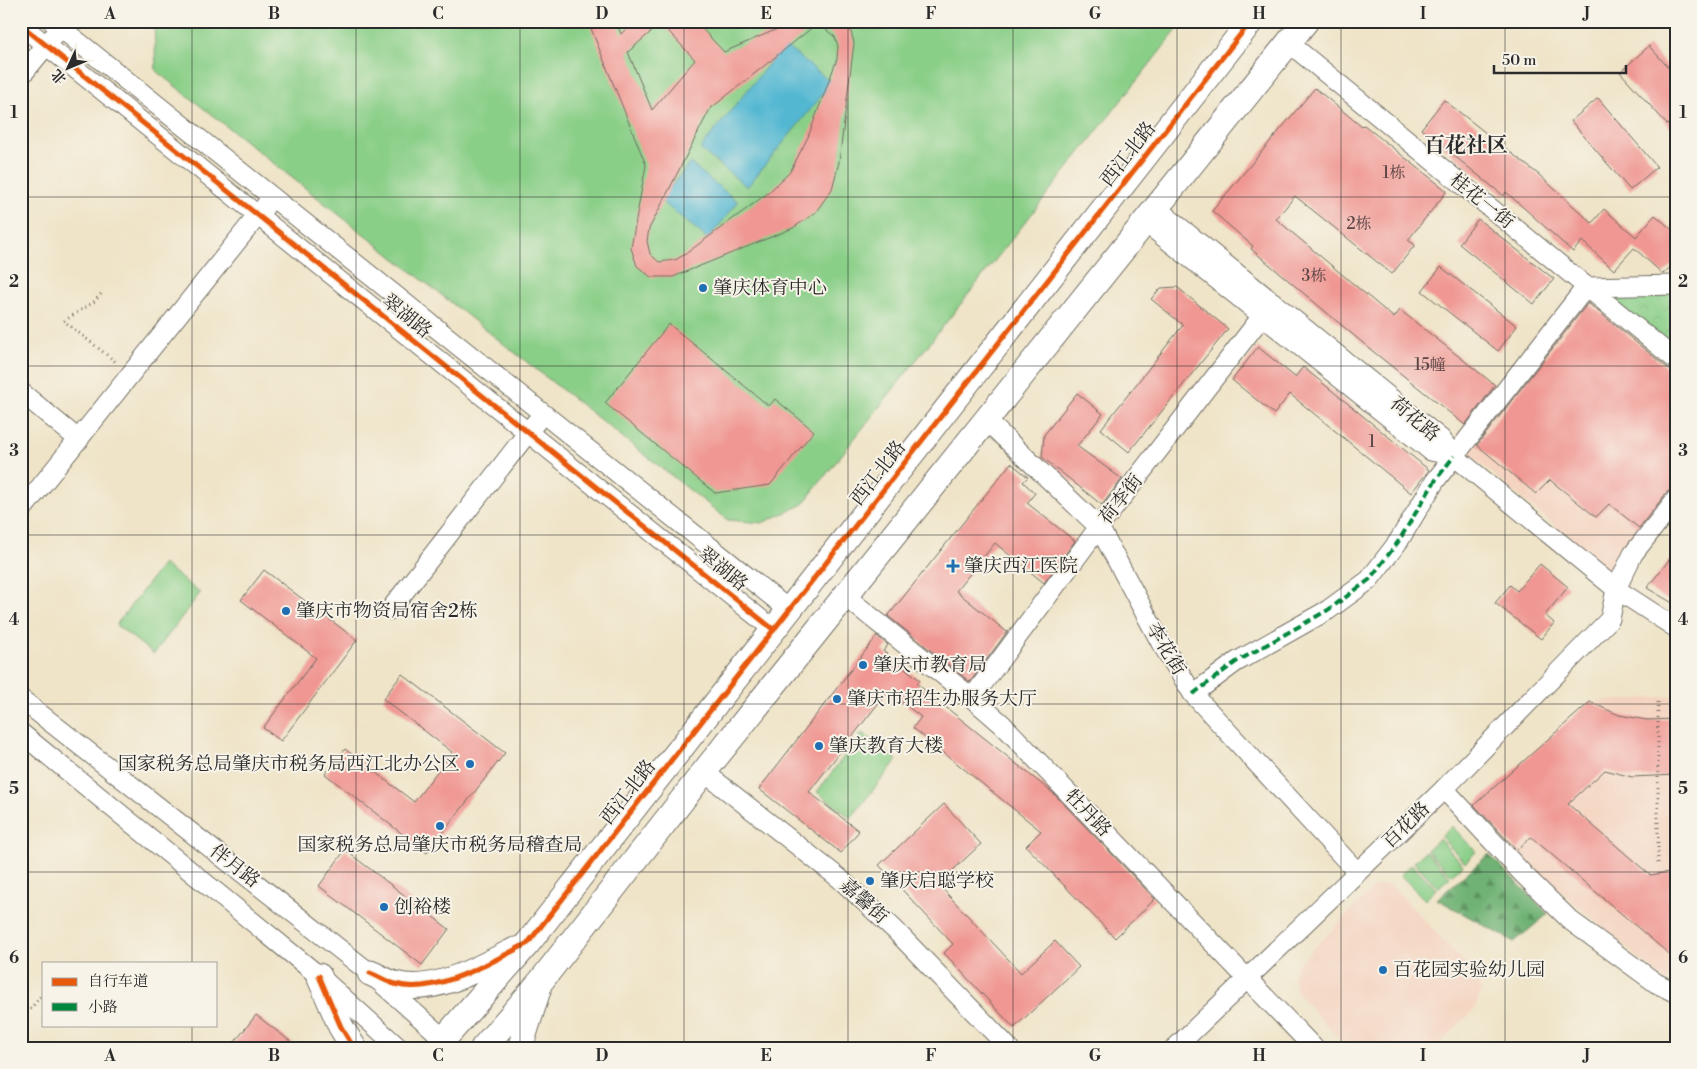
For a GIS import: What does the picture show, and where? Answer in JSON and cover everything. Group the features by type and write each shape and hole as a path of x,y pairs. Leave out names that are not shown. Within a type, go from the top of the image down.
{"main road":[{"name":"西江北路","path":"445,1045 551,914 1251,21"},
{"path":"483,1048 541,981 704,772 1306,21"},
{"path":"551,914 578,934"},
{"path":"370,973 396,984 423,985 445,981 468,974 528,943"},
{"path":"319,976 341,1027 354,1048"},
{"path":"522,1048 523,1038 541,981"}],"street":[{"name":"翠湖路","path":"21,25 774,630"},
{"name":"翠湖路","path":"56,25 789,610"},
{"path":"21,76 46,45 56,25"},
{"name":"桂花一街","path":"1289,43 1676,360"},
{"path":"21,511 272,197"},
{"name":"荷花路","path":"1151,215 1268,309 1440,439 1454,456 1616,589 1676,628"},
{"path":"1193,694 1236,662 1328,610 1369,580 1398,542 1434,481 1586,287 1676,285"},
{"name":"荷李街","path":"972,698 1099,527 1268,309"},
{"path":"21,392 79,440"},
{"path":"390,610 543,414"},
{"name":"李花街","path":"986,420 1099,527 1160,643 1193,694 1357,872"},
{"name":"百花路","path":"1174,1048 1444,789 1610,619 1616,589 1633,554 1676,499"},
{"name":"牡丹路","path":"845,596 1003,725 1314,1048"},
{"name":"伴月路","path":"21,698 370,973 445,1045"},
{"name":"伴月路","path":"21,733 319,976 399,1048"},
{"name":"嘉馨街","path":"704,772 839,878 894,929 1009,1048"},
{"path":"1444,789 1524,875 1571,921 1656,983 1676,993"}],"path":[{"path":"101,294 95,301 64,321 131,374"},
{"path":"1658,702 1658,864"},
{"path":"21,1021 42,995"}],"shaded area":[{"path":"1586,295 1676,375 1676,489 1611,572 1465,451"},
{"path":"1676,696 1676,971 1666,982 1515,852 1473,806 1590,702"},
{"name":"百花园实验幼儿园","path":"1386,885 1393,887 1476,975 1481,991 1475,1009 1435,1048 1348,1048 1297,993 1293,979 1297,965 1375,887"}],"green space":[{"name":"肇庆体育中心","path":"151,21 1184,21 802,505 762,523 728,520 156,71 154,24"},
{"path":"1676,293 1676,352 1604,294"},
{"path":"163,564 200,593 154,654 116,625"},
{"path":"862,733 897,760 851,818 817,792"},
{"path":"1452,826 1476,852 1465,863 1441,837"},
{"path":"1439,839 1463,865 1451,875 1427,850"},
{"path":"1426,851 1450,877 1438,888 1414,862"},
{"path":"1489,854 1548,914 1514,942 1437,899"},
{"path":"1412,864 1436,889 1425,900 1400,875"}],"water":[{"path":"784,45 832,83 747,187 700,149"},
{"path":"690,163 738,202 708,239 660,200"}],"building":[{"path":"588,21 616,21 621,34 634,21 695,21 724,52 796,21 846,21 849,24 854,43 839,162 832,189 815,213 793,228 673,277 651,277 637,266 631,248 646,165","holes":["661,23 695,60 652,110 628,52","818,23 835,37 838,46 837,59 808,137 790,172 768,193 684,255 675,260 659,262 650,254 647,241 649,229 710,109"]},
{"path":"1649,46 1676,76 1676,134 1620,72"},
{"path":"1315,88 1362,127 1364,125 1447,191 1408,240 1415,245 1392,274 1295,196 1276,219 1394,318 1400,310 1495,385 1465,425 1370,349 1251,249 1253,246 1212,211"},
{"path":"1598,98 1657,167 1630,190 1571,121"},
{"path":"1444,100 1538,174 1592,223 1604,209 1636,237 1655,215 1676,233 1676,262 1663,274 1634,248 1614,270 1582,241 1573,252 1506,192 1504,196 1421,129"},
{"path":"1478,219 1554,279 1534,304 1459,244"},
{"path":"1441,267 1517,326 1498,351 1422,291"},
{"path":"1177,287 1228,329 1129,452 1101,429 1183,325 1151,299 1161,288"},
{"path":"1588,303 1676,375 1676,488 1667,492 1639,528 1609,504 1596,517 1550,480 1536,494 1477,445"},
{"path":"669,324 769,406 775,399 814,431 770,485 715,493 605,403"},
{"path":"1258,347 1295,377 1303,367 1429,470 1411,493 1290,394 1274,414 1232,380"},
{"path":"1077,393 1103,414 1077,446 1122,479 1102,505 1042,457 1044,435"},
{"name":"肇庆西江医院","path":"1011,463 1028,477 1023,482 1035,493 1027,503 1075,541 1044,583 995,543 956,591 1007,632 970,682 888,616"},
{"path":"1676,551 1676,605 1647,588"},
{"path":"1540,564 1568,587 1545,615 1554,623 1541,639 1495,603 1510,585 1517,591"},
{"path":"264,570 357,640 281,741 263,728 316,658 241,600"},
{"path":"877,636 888,645 883,651 920,680 917,684 1054,794 1155,899 1115,938 1026,846 1041,831 913,728 921,717 888,691 809,792 859,831 841,853 759,789"},
{"name":"国家税务总局肇庆市税务局西江北办公区","path":"402,674 505,753 427,853 325,774 345,749 414,802 452,752 383,699"},
{"path":"1590,702 1619,715 1647,720 1676,719 1676,775 1632,777 1605,770 1568,804 1650,875 1676,871 1676,960 1531,837 1517,850 1474,805"},
{"path":"944,804 981,844 938,884 1021,973 1055,941 1079,967 1014,1028 944,953 953,944 879,865"},
{"name":"创裕楼","path":"345,850 449,929 422,965 319,886"},
{"path":"256,1015 299,1048 230,1048"}],"marked path":[{"path":"1193,694 1236,662 1328,610 1369,580 1398,542 1435,481 1454,456"}],"cycle path":[{"path":"370,973 395,984 411,986 428,985 463,975 528,943 1251,21"},
{"path":"21,25 774,630"},
{"path":"319,976 341,1027 354,1048"}],"place":[{"name":"肇庆体育中心","path":"703,288"},
{"name":"肇庆西江医院","path":"953,566"},
{"name":"肇庆市物资局宿舍2栋","path":"286,611"},
{"name":"肇庆市教育局","path":"863,665"},
{"name":"肇庆市招生办服务大厅","path":"837,699"},
{"name":"肇庆教育大楼","path":"819,746"},
{"name":"国家税务总局肇庆市税务局西江北办公区","path":"470,764"},
{"name":"国家税务总局肇庆市税务局稽查局","path":"440,826"},
{"name":"肇庆启聪学校","path":"870,881"},
{"name":"创裕楼","path":"384,907"},
{"name":"百花园实验幼儿园","path":"1383,970"}],"district":[{"name":"百花社区","path":"1466,146"}]}
